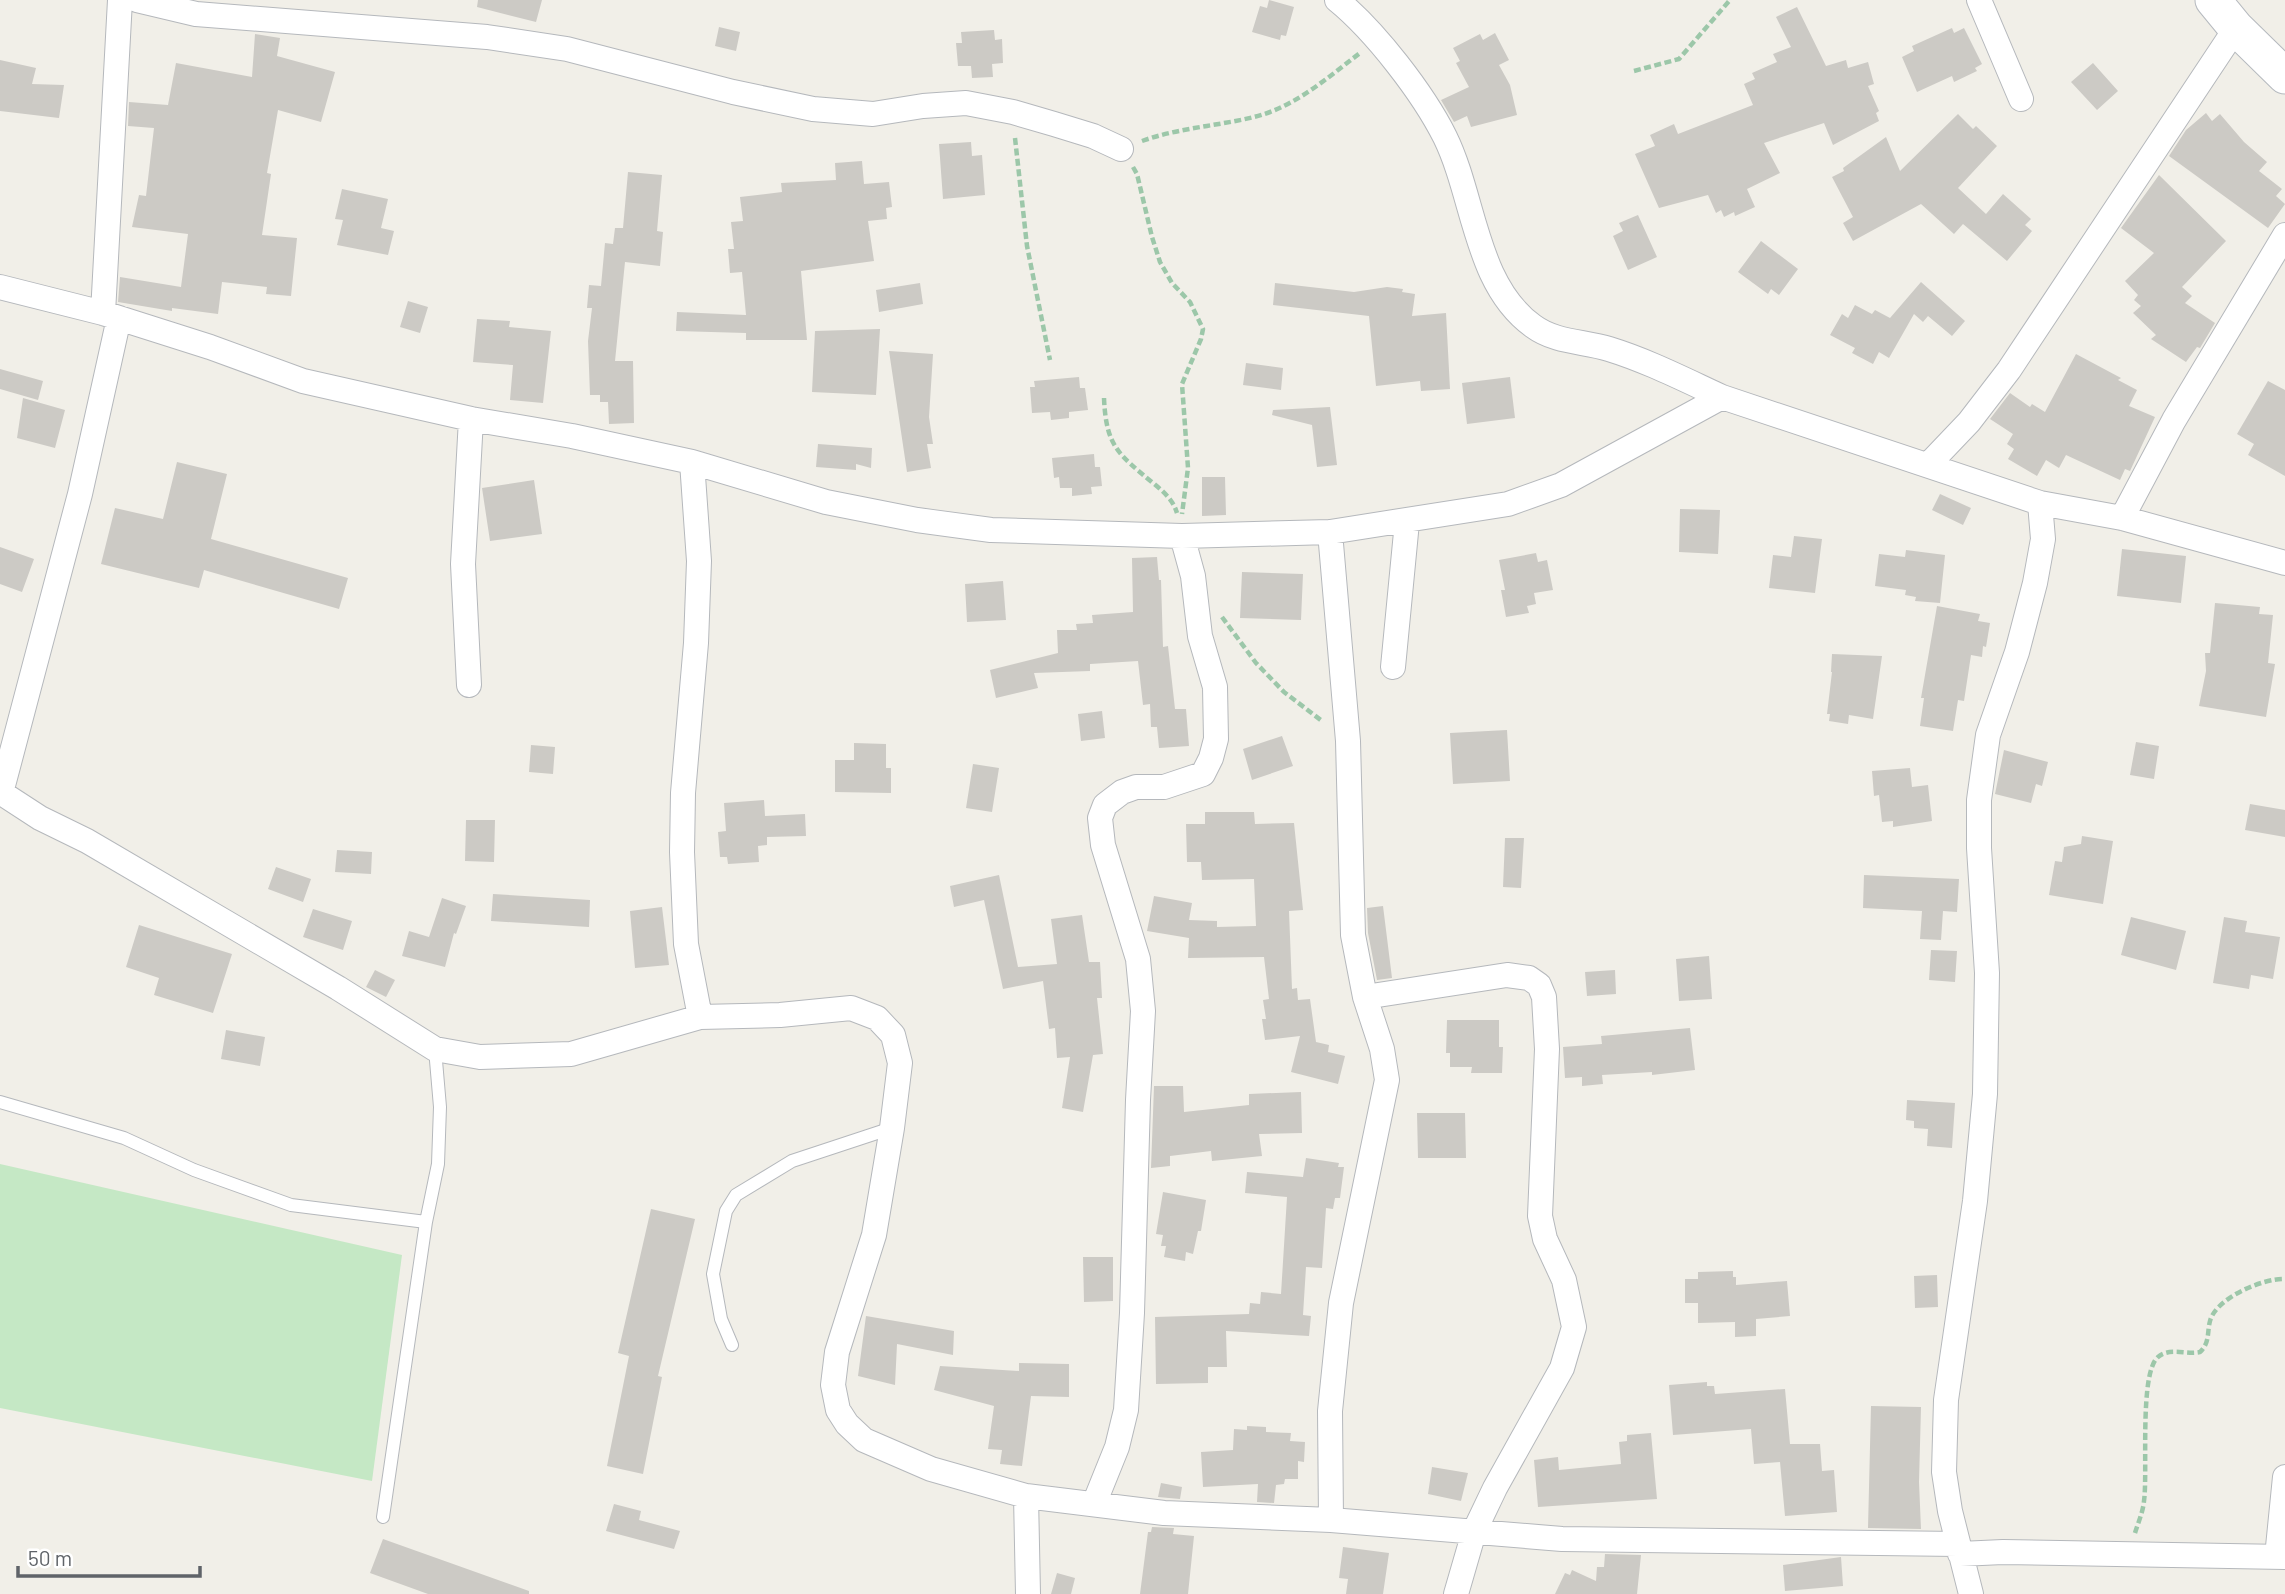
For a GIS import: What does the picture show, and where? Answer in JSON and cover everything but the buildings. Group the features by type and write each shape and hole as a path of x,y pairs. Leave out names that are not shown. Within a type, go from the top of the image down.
{"street":[{"path":"120,0 111,316 80,494 1,792 40,818 87,841 326,981 435,1049 480,1057 571,1054 700,1017 780,1015 851,1008 877,1018 893,1035 900,1063 874,1235 837,1352 833,1385 838,1409 847,1424 864,1440 931,1469 1027,1496 1164,1513 1331,1520 1576,1539 2003,1552 2281,1557 2285,1477"},
{"path":"137,0 196,14 487,37 567,49 733,92 813,109 873,114 966,103 1013,112 1093,136 1121,149"},
{"path":"1337,0 1354,14 1378,41 1421,98 1445,138 1495,283 1514,309 1535,328 1558,339 1609,349 1680,377 1721,397 2040,503 2122,518 2285,563"},
{"path":"1979,0 2021,99"},
{"path":"2213,0 2285,76"},
{"path":"1928,465 1969,422 2009,370 2236,27"},
{"path":"2122,518 2174,420 2285,235"},
{"path":"0,287 111,316 210,347 303,381 471,419 572,436 692,462 826,502 917,520 992,530 1182,536 1330,532 1508,504 1561,485 1721,397"},
{"path":"469,685 463,564 471,419"},
{"path":"692,462 698,575 692,704 683,793 682,852 686,944 700,1017"},
{"path":"1970,1594 1944,1472 1946,1400 1973,1213 1985,1094 1987,973 1979,848 1979,800 1988,735 2017,652 2035,583 2042,540 2040,503"},
{"path":"1393,667 1407,522"},
{"path":"1330,532 1348,741 1353,934 1365,997 1382,1049 1387,1080 1341,1303 1330,1411 1331,1520"},
{"path":"1094,1504 1116,1447 1126,1410 1143,1012 1138,959 1103,845 1100,818 1105,805 1122,792 1136,787 1164,787 1185,781 1203,774 1211,758 1216,738 1215,687 1200,636 1193,576 1182,536"},
{"path":"1365,997 1507,975 1529,978 1539,985 1544,997 1547,1049 1540,1216 1545,1239 1564,1280 1574,1326 1563,1368 1495,1488 1474,1532 1457,1594"},
{"path":"1027,1496 1028,1594"}],"lane":[{"path":"383,1517 426,1222 438,1164 440,1107 435,1049"},
{"path":"0,1102 124,1138 194,1170 291,1205 426,1222"},
{"path":"732,1345 722,1319 713,1274 726,1211 736,1195 792,1161 892,1128"}],"path":[{"path":"1634,71 1679,59 1730,0"},
{"path":"1104,398 1105,424 1117,451 1164,492 1174,504 1181,522 1188,468 1182,384 1203,329 1190,302 1172,283 1160,262 1137,174 1121,149 1160,135 1256,117 1295,102 1378,41"},
{"path":"1013,112 1027,246 1050,360"},
{"path":"1193,576 1256,663 1284,692 1348,741"},
{"path":"2116,1553 2135,1532 2144,1502 2147,1380 2151,1364 2160,1355 2175,1351 2200,1352 2208,1337 2210,1317 2230,1298 2253,1284 2285,1279"}],"green space":[{"path":"0,1164 402,1255 372,1481 0,1408"}]}
